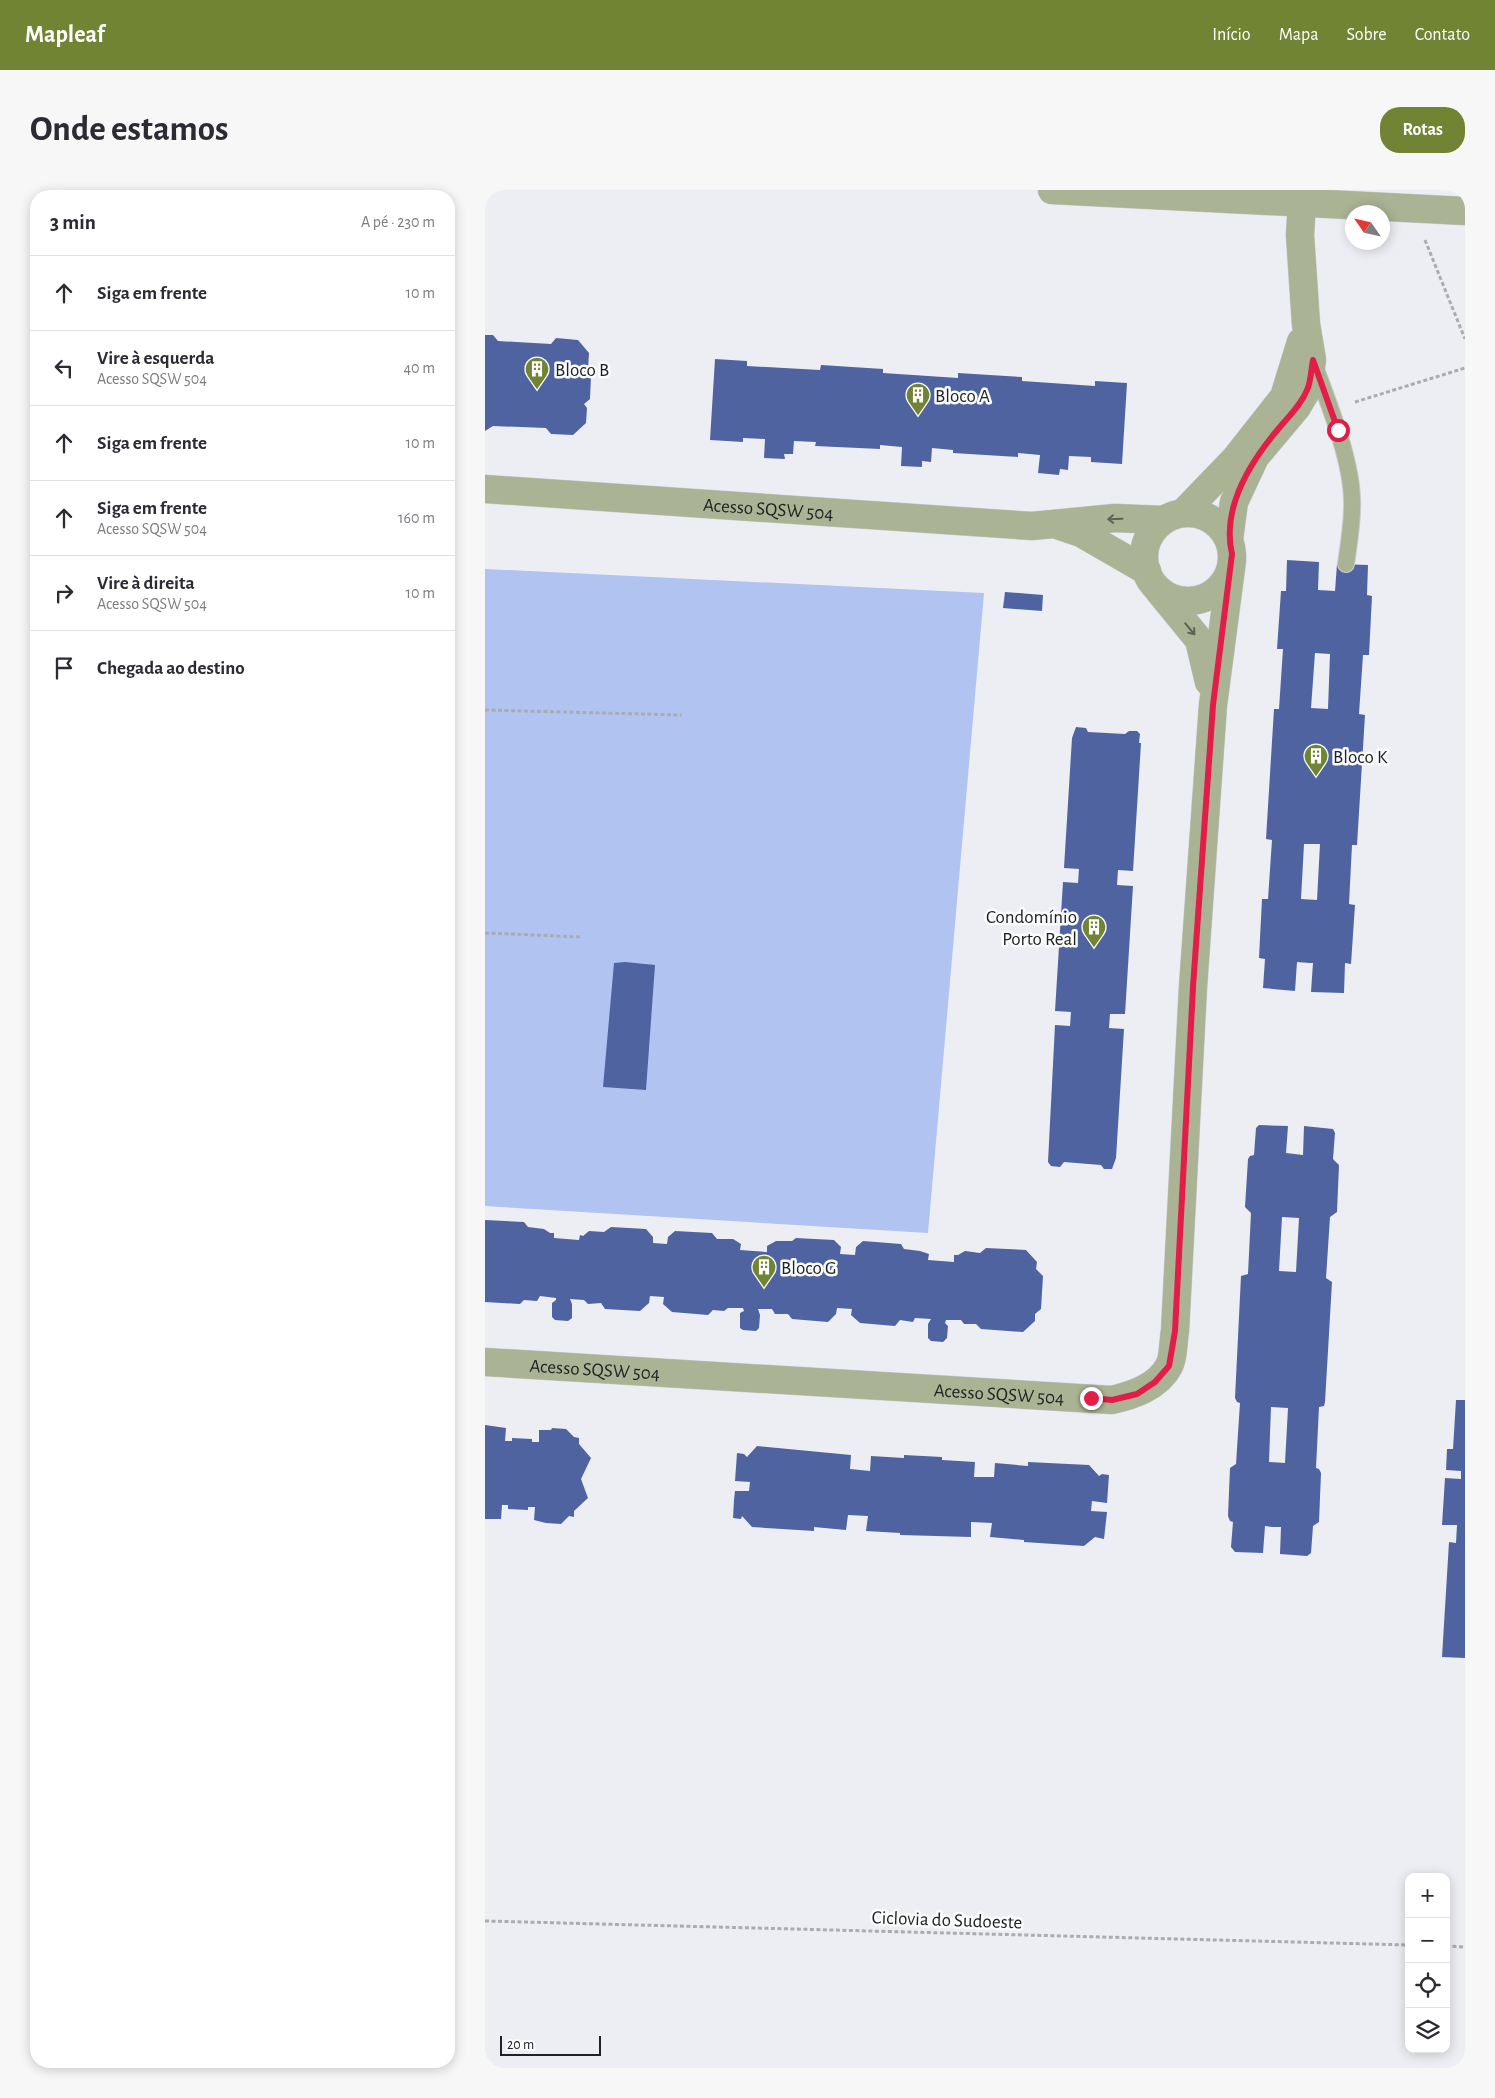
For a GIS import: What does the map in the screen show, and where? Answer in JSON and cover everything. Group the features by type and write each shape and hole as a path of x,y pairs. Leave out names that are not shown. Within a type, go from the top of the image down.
{"street":[{"path":"1052,190 1465,211"},
{"path":"1302,202 1300,236 1306,324 1313,360 1307,390 1297,407 1255,457 1234,502 1229,540 1232,554 1231,568 1225,581 1215,592 1202,599 1177,600 1153,581 1144,563 1144,551 1148,538 1154,528 1173,516 1236,458 1284,397 1306,324"},
{"name":"Acesso SQSW 504","path":"485,489 1032,526 1115,518 1173,516"},
{"path":"1173,516 1199,514 1210,518 1221,528 1229,540"},
{"name":"Acesso SQSW 504","path":"1051,523 1081,533 1153,581 1199,640 1213,705"},
{"name":"Acesso SQSW 504","path":"485,1362 1112,1400 1137,1394 1155,1382 1169,1366 1175,1331 1193,987 1213,705 1231,568"}],"lane":[{"path":"1313,360 1338,430 1352,497 1351,529 1346,564"}],"path":[{"path":"1425,231 1425,240 1465,339"},
{"path":"1330,409 1465,368"},
{"path":"485,710 682,715"},
{"path":"485,932 581,937"},
{"name":"Ciclovia do Sudoeste","path":"485,1921 1405,1945"},
{"path":"1450,1946 1465,1947"}],"shaded area":[{"path":"485,569 984,593 928,1233 485,1206"}],"building":[{"name":"Bloco B","path":"485,335 493,335 498,341 551,344 556,338 578,340 589,353 588,369 585,371 591,376 590,399 584,404 587,408 586,423 573,435 551,434 546,428 493,426 485,431"},
{"name":"Bloco A","path":"715,359 747,361 747,366 820,370 821,365 883,369 883,373 958,378 958,373 1022,377 1022,381 1095,386 1095,381 1127,383 1122,464 1091,462 1091,457 1069,456 1068,470 1060,469 1059,475 1038,473 1040,455 1018,453 1018,457 953,453 953,450 932,448 931,462 922,461 922,467 901,466 902,447 880,445 880,449 815,446 816,442 794,441 793,454 784,454 785,459 764,458 765,439 743,438 743,442 710,440"},
{"name":"Bloco K","path":"1287,560 1319,562 1318,590 1335,591 1337,564 1368,565 1367,595 1372,596 1369,655 1363,655 1359,714 1365,715 1357,845 1352,845 1349,904 1355,905 1351,964 1345,963 1344,993 1311,992 1313,963 1297,962 1295,991 1263,988 1265,959 1259,958 1262,899 1268,899 1272,840 1266,839 1274,709 1279,709 1283,649 1277,649 1281,591 1286,591","holes":["1315,653 1330,654 1328,709 1311,708","1304,844 1320,844 1317,900 1301,899"]},
{"path":"1005,592 1043,595 1042,611 1003,608"},
{"name":"Condomínio Porto Real","path":"1076,727 1086,728 1088,732 1125,734 1129,731 1137,731 1140,734 1139,743 1141,743 1133,871 1118,870 1117,885 1133,886 1125,1014 1110,1014 1109,1028 1124,1029 1116,1158 1112,1169 1104,1169 1101,1165 1064,1162 1060,1167 1051,1166 1048,1162 1055,1025 1070,1026 1071,1012 1055,1011 1063,882 1078,883 1079,869 1064,868 1072,738"},
{"path":"625,962 655,965 646,1090 603,1087 614,963"},
{"path":"1259,1125 1288,1126 1286,1153 1303,1155 1304,1126 1333,1129 1335,1133 1333,1159 1339,1165 1337,1212 1330,1217 1326,1278 1332,1282 1325,1402 1324,1406 1319,1407 1316,1468 1321,1473 1319,1522 1313,1526 1311,1553 1307,1556 1280,1554 1281,1527 1265,1526 1263,1553 1235,1552 1231,1547 1233,1522 1230,1521 1228,1516 1230,1468 1236,1464 1240,1403 1235,1398 1241,1276 1248,1274 1251,1213 1245,1207 1248,1159 1254,1155 1256,1128","holes":["1282,1217 1299,1218 1296,1272 1279,1271","1271,1407 1288,1408 1285,1463 1269,1462"]},
{"name":"Bloco G","path":"485,1220 524,1222 528,1227 544,1229 554,1233 554,1238 579,1240 580,1235 583,1236 589,1231 604,1232 611,1227 646,1229 653,1237 653,1243 667,1244 668,1237 675,1231 712,1233 717,1239 733,1239 741,1244 740,1250 767,1252 767,1246 776,1241 792,1241 796,1238 834,1240 841,1247 840,1254 855,1255 856,1247 863,1241 901,1244 904,1249 929,1254 928,1260 954,1262 954,1255 965,1251 980,1253 986,1248 1026,1250 1037,1262 1036,1269 1043,1276 1041,1309 1035,1314 1035,1321 1023,1332 981,1329 976,1324 964,1324 961,1320 946,1320 945,1323 948,1326 947,1338 943,1342 931,1341 928,1338 928,1324 931,1319 915,1318 913,1322 900,1320 895,1326 860,1323 851,1315 852,1309 837,1308 836,1314 828,1322 792,1319 788,1314 775,1314 772,1309 758,1309 760,1315 759,1328 756,1331 743,1330 740,1328 740,1313 744,1311 743,1308 728,1308 724,1311 713,1310 708,1315 672,1312 663,1304 664,1297 650,1296 649,1303 640,1311 605,1309 601,1303 588,1304 584,1300 570,1299 572,1318 568,1321 555,1320 552,1317 552,1303 556,1298 540,1296 537,1301 524,1300 520,1304 485,1302"},
{"path":"1456,1400 1465,1400 1465,1658 1442,1657 1449,1542 1456,1543 1457,1525 1442,1525 1445,1478 1461,1479 1461,1471 1446,1470 1447,1449 1453,1449"},
{"path":"485,1425 506,1428 505,1441 512,1441 512,1438 532,1439 532,1442 539,1442 539,1430 551,1430 552,1428 566,1429 574,1437 579,1438 579,1444 591,1458 581,1479 588,1498 574,1511 574,1517 569,1516 561,1524 546,1523 534,1520 535,1507 528,1507 528,1510 508,1509 508,1505 502,1505 501,1519 485,1519"},
{"path":"757,1446 851,1455 850,1469 870,1471 871,1456 904,1458 904,1455 942,1457 942,1460 975,1462 974,1477 994,1477 995,1463 1028,1466 1028,1462 1089,1465 1099,1476 1102,1474 1109,1475 1107,1503 1092,1501 1091,1511 1107,1512 1104,1539 1095,1537 1084,1546 1024,1542 1024,1540 990,1537 992,1523 971,1522 971,1537 900,1535 900,1533 866,1531 868,1516 848,1515 846,1530 814,1527 814,1531 752,1527 742,1516 741,1519 733,1518 735,1491 749,1491 750,1482 735,1481 737,1453 744,1454 747,1457"}],"place":[{"name":"Bloco B","path":"537,390"},
{"name":"Bloco A","path":"918,416"},
{"name":"Bloco K","path":"1316,777"},
{"name":"Condomínio Porto Real","path":"1094,948"},
{"name":"Bloco G","path":"764,1288"}],"route":[{"path":"1091,1398 1112,1400 1137,1394 1155,1382 1169,1366 1175,1331 1193,987 1213,705 1232,554 1229,540 1234,502 1255,457 1297,407 1307,390 1313,360 1338,430"}]}
